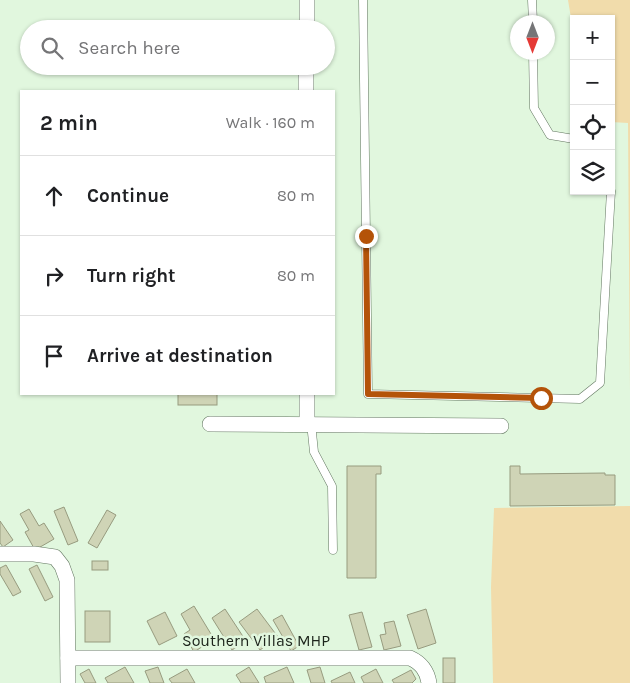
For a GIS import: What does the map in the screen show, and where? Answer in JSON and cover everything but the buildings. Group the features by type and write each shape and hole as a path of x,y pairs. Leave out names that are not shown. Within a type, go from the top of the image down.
{"street":[{"path":"306,20 307,0"},
{"path":"306,75 306,90"},
{"path":"307,395 309,424"},
{"path":"210,424 501,426"},
{"path":"0,554 34,554 55,558 62,566 67,580 68,683"},
{"name":"Southern Villas MHP","path":"68,658 410,658 419,662 428,674 429,683"}],"lane":[{"path":"362,0 368,394 580,399 600,383 611,195"},
{"path":"532,0 533,15"},
{"path":"533,60 534,108 550,136 570,138"},
{"path":"309,424 314,452 332,486 333,550"}],"shaded area":[{"path":"568,0 630,0 630,391 628,123 615,122 615,15 570,15"},
{"path":"630,506 630,683 493,683 491,587 494,508"}],"route":[{"path":"366,236 368,394 541,398"}]}
